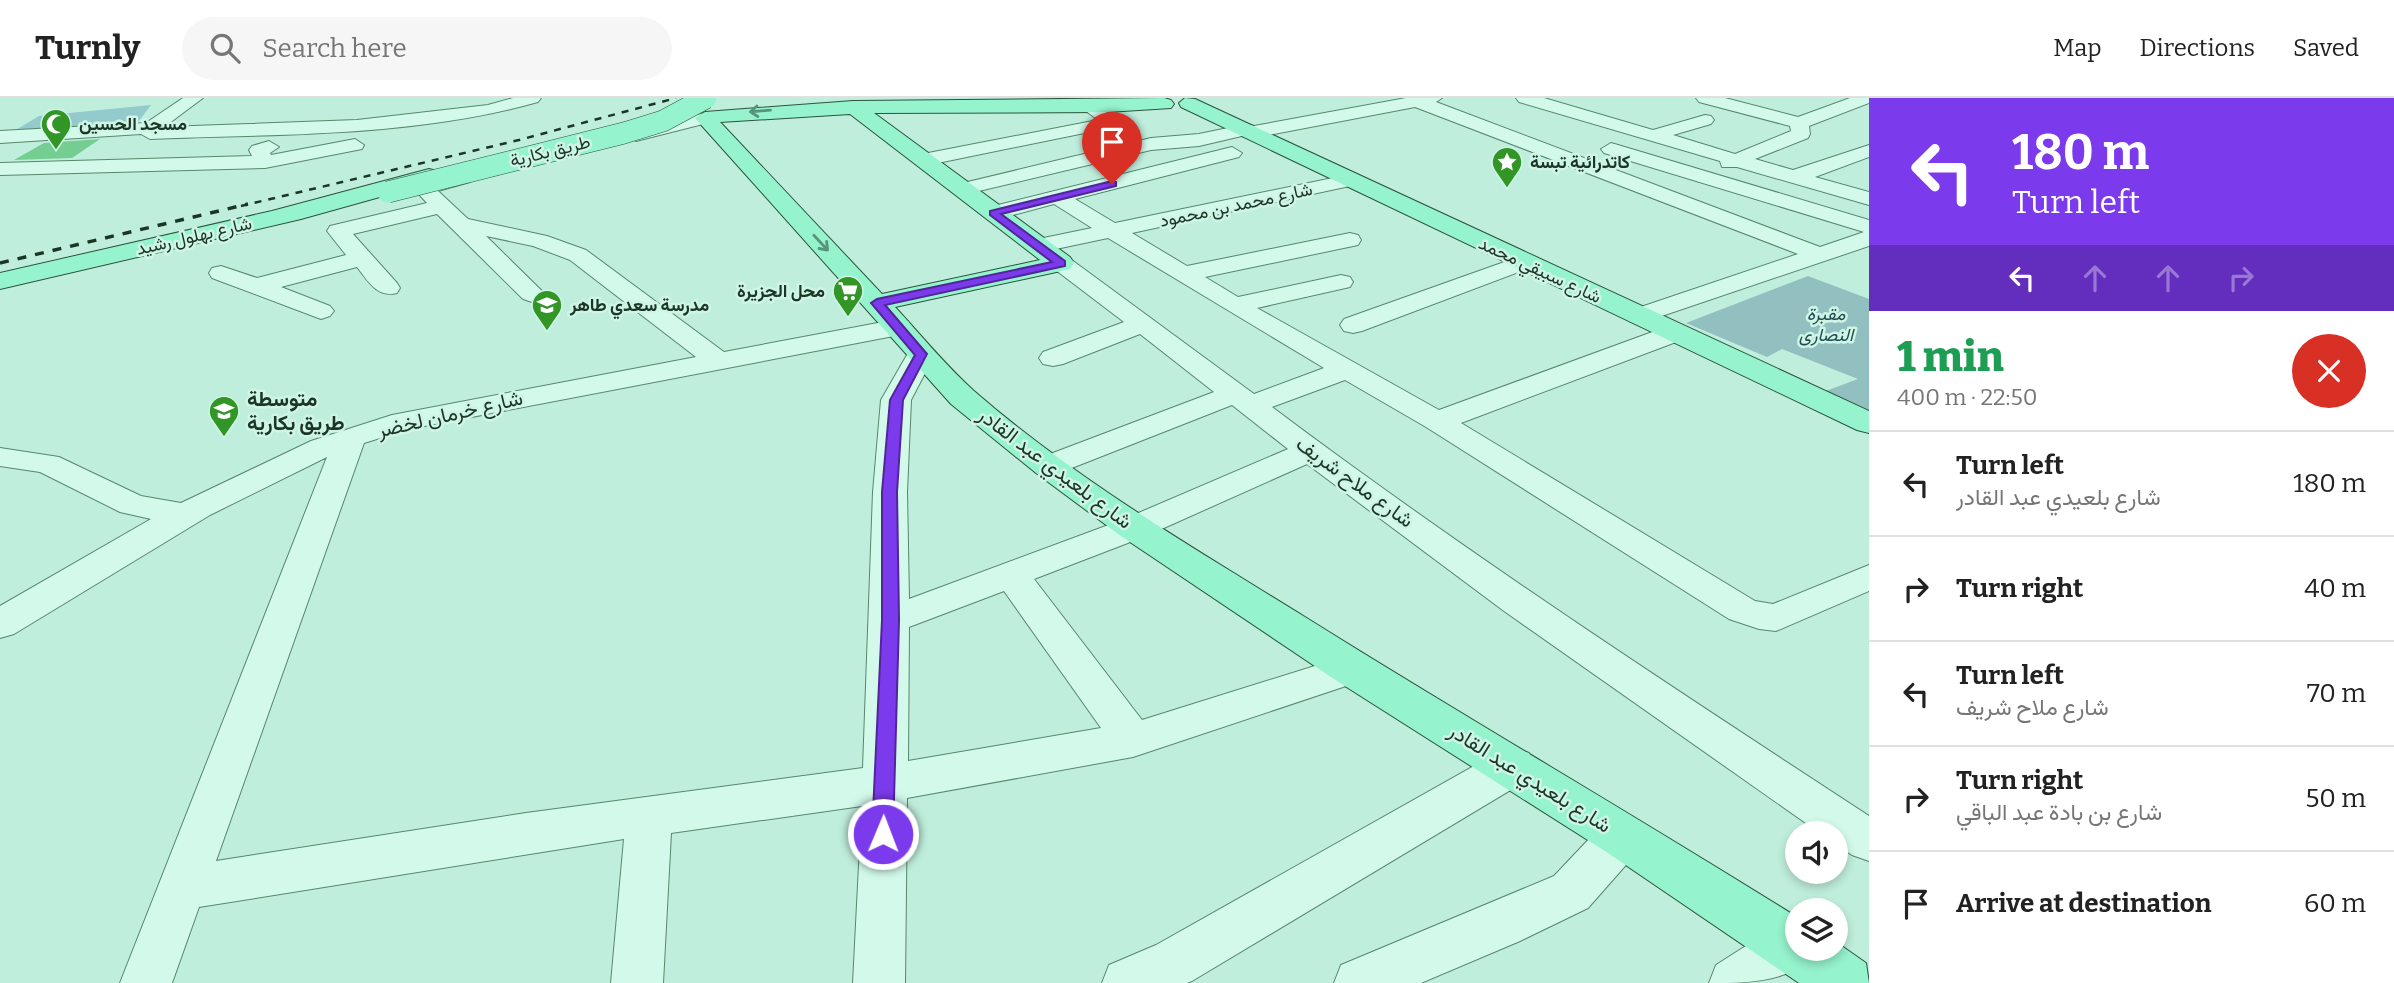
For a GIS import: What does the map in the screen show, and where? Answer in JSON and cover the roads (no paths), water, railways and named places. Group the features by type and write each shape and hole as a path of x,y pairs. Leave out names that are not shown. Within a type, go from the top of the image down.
{"main road":[{"name":"شارع سبيقي محمد","path":"1171,101 1213,106 1277,144 1869,423"},
{"path":"275,218 705,108 1091,108 1171,101"},
{"name":"شارع ملاح شريف","path":"853,107 1049,255"},
{"name":"طريق بكارية","path":"388,192 624,133 705,108"},
{"name":"شارع بلعيدي عبد القادر","path":"705,108 962,397 1048,466 1134,528 1353,669 1513,766 1785,940"},
{"name":"شارع بهلول رشيد","path":"0,281 388,192"},
{"path":"899,328 1049,255"},
{"name":"شارع بلعيدي عبد القادر","path":"1815,961 1845,983"}],"street":[{"path":"0,137 151,128 194,98"},
{"path":"448,98 446,104 491,98"},
{"path":"151,128 149,133 358,125 489,110 532,98"},
{"path":"1505,104 1524,98 1867,197"},
{"path":"1705,98 1758,101 1799,123 1862,104"},
{"path":"1825,98 1862,104"},
{"path":"962,189 1151,144 1199,140 1426,100 1497,132 1821,255"},
{"path":"1497,132 1601,101"},
{"path":"278,144 242,146 282,106"},
{"path":"532,294 423,188 705,108"},
{"path":"923,160 1114,122 1091,108"},
{"path":"1563,134 1643,111"},
{"path":"1575,161 1705,120"},
{"path":"1695,178 1801,134 1799,123"},
{"path":"265,162 259,150 358,125"},
{"path":"0,167 51,134"},
{"path":"994,213 1220,155 1277,144"},
{"path":"0,167 21,169 265,162 355,145"},
{"path":"1611,149 1695,178 1869,227"},
{"path":"1794,177 1869,151"},
{"path":"0,180 21,169"},
{"name":"شارع محمد بن محمود","path":"1049,255 1115,231 1352,180"},
{"path":"1059,198 1234,305 1437,421 1751,613 1768,618 1782,616 1869,577"},
{"path":"388,288 338,231 442,206"},
{"path":"1015,229 1086,215"},
{"path":"464,225 539,241 578,255 720,362"},
{"path":"1638,316 1869,238"},
{"path":"1184,274 1350,240"},
{"name":"شارع ملاح شريف","path":"1049,255 1144,323 1310,451 1569,637 1869,841"},
{"path":"257,286 362,258"},
{"path":"1353,325 1524,262"},
{"path":"221,273 321,311"},
{"path":"1234,305 1341,282"},
{"path":"1053,358 1144,323"},
{"path":"879,983 890,620 890,492 899,328"},
{"name":"شارع خرمان لخضر","path":"0,624 184,514 254,478 350,438 403,421 899,328"},
{"path":"1437,421 1675,332"},
{"path":"1048,466 1245,399 1346,370"},
{"path":"146,983 350,438"},
{"path":"890,620 1134,528 1310,451"},
{"path":"0,457 48,464 132,505 184,514"},
{"path":"1012,575 1133,740"},
{"path":"182,888 512,835 884,784 1133,740 1353,669"},
{"path":"1128,983 1174,963 1513,766"},
{"path":"637,983 649,816"},
{"path":"1360,983 1571,892 1623,835"},
{"path":"1735,983 1785,953"}],"railway":[{"path":"241,206 519,140 676,98"},
{"path":"0,263 248,204"}],"place":[{"name":"مسجد الحسين","path":"56,151"},
{"name":"كاتدرائية تبسة","path":"1507,189"},
{"name":"محل الجزيرة","path":"848,318"},
{"name":"مدرسة سعدي طاهر","path":"547,332"},
{"name":"متوسطة طريق بكارية","path":"224,438"}],"park label":[{"name":"مقبرة النصارى","path":"1826,324"}]}
